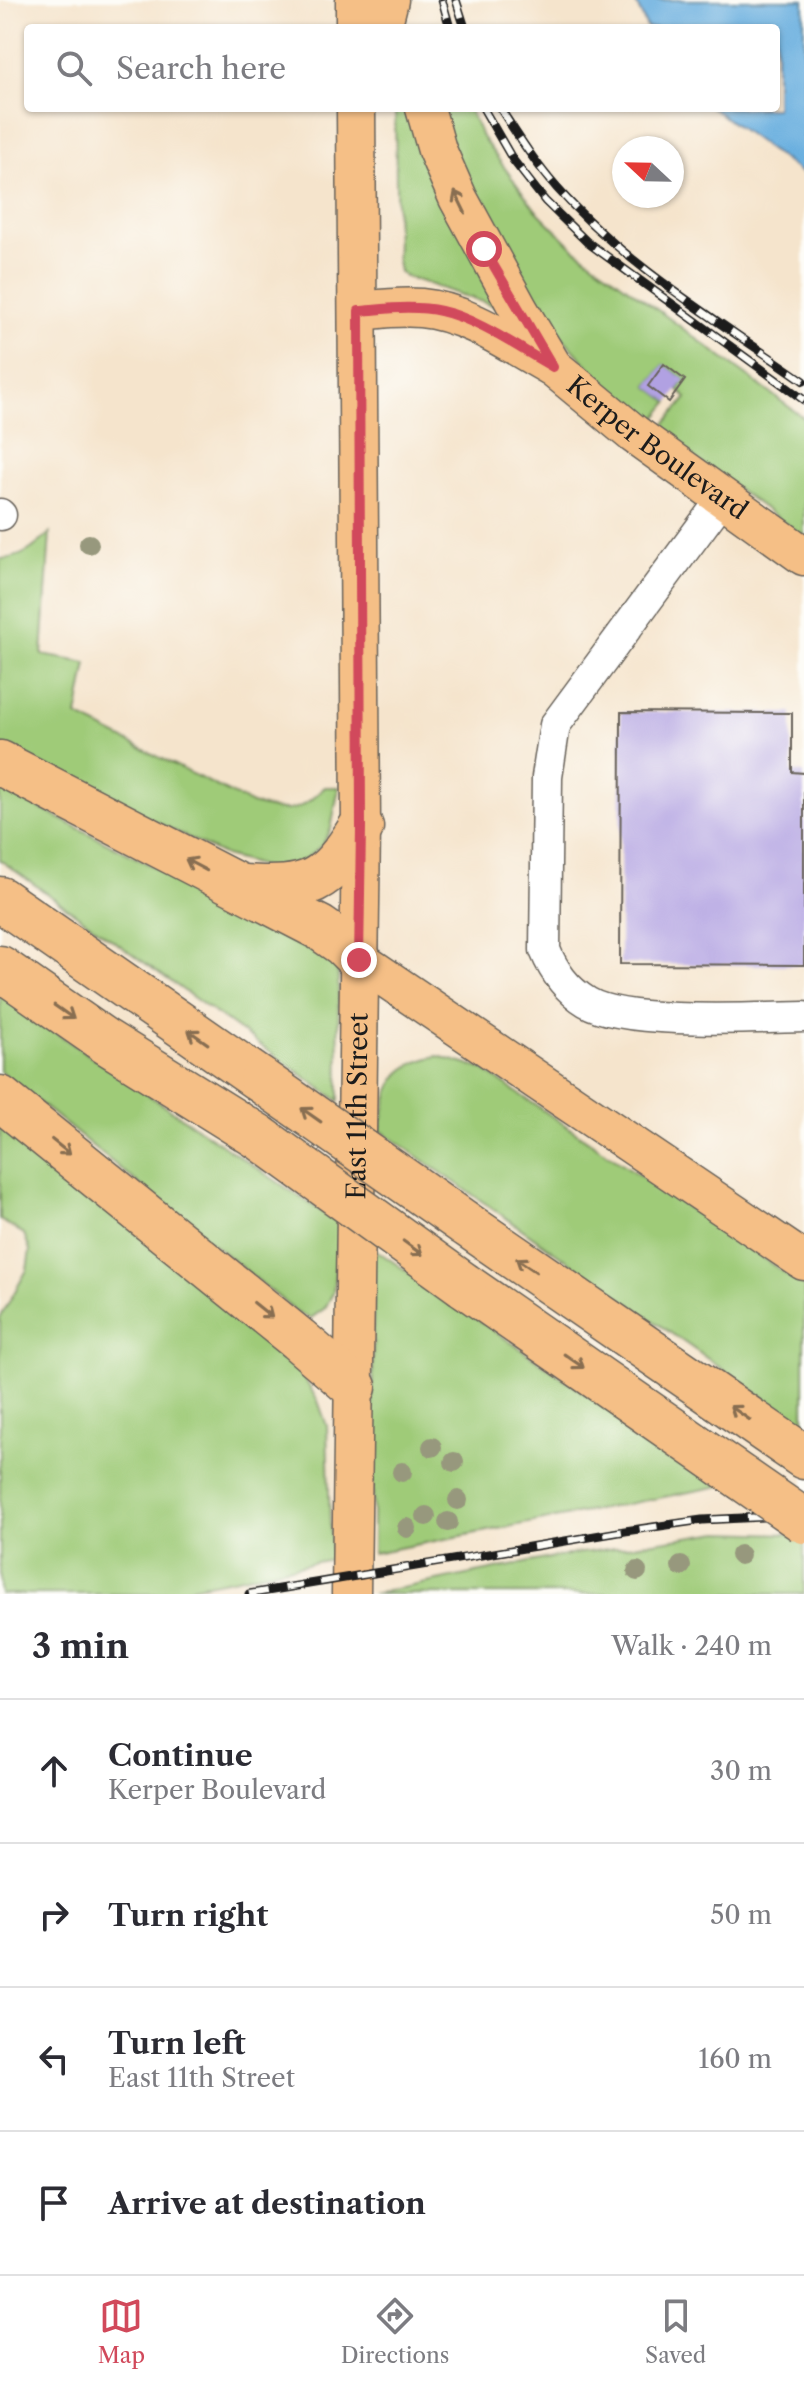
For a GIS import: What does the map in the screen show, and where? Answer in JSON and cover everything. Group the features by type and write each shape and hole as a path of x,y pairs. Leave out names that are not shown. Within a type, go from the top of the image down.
{"highway":[{"path":"0,763 320,928 359,960"},
{"path":"236,886 297,886 323,875 341,859 361,827"},
{"path":"0,899 804,1457"},
{"path":"0,968 105,1041 259,1137 464,1285 804,1521"},
{"path":"0,1098 354,1387"}],"main road":[{"path":"355,0 355,24"},
{"path":"383,24 389,0"},
{"path":"401,0 405,24"},
{"name":"Kerper Boulevard","path":"426,112 437,150 458,198 553,367 634,434 804,556"},
{"name":"East 11th Street","path":"351,1594 361,827 358,118"},
{"path":"359,311 414,308 444,312 497,336 553,367"},
{"path":"359,960 804,1261"}],"lane":[{"path":"722,499 555,725 547,777 545,950 555,973 569,989 589,1004 622,1014 804,1017"}],"green space":[{"path":"395,112 412,112 495,306 404,276 399,272"},
{"path":"439,112 470,112 482,137 536,210 574,248 804,418 804,537 658,432 687,398 678,390 685,380 664,365 648,386 669,402 650,426 601,379 555,329 515,275 469,190"},
{"path":"50,533 42,655 87,663 77,716 252,804 292,809 307,802 325,787 339,787 331,829 322,845 304,860 283,868 266,867 225,856 0,744 0,559 28,551"},
{"path":"0,788 338,961 339,1101 0,860"},
{"path":"0,995 340,1224 333,1293 325,1308 311,1318 298,1313 0,1071"},
{"path":"438,1056 482,1069 804,1286 804,1426 380,1130 390,1090 401,1072 410,1065"},
{"path":"0,1122 283,1352 299,1370 318,1401 327,1426 331,1559 157,1594 0,1594 0,1318 27,1270 30,1250 24,1234 0,1220"},
{"path":"373,1248 721,1486 373,1553"},
{"path":"720,1532 789,1534 804,1544 804,1594 372,1594 555,1557"}],"water":[{"path":"635,0 804,0 804,175 717,112 780,112 780,24 645,24"}],"building":[{"path":"664,364 685,380 669,402 648,386"},
{"path":"621,712 792,713 792,772 804,773 804,965 620,964"}],"railway":[{"path":"442,0 449,24"},
{"path":"456,0 464,24"},
{"path":"485,112 513,160 545,201 587,242 804,400"},
{"path":"503,112 549,179 613,243 674,291 804,381"},
{"path":"249,1594 702,1520 804,1515"}],"route":[{"path":"359,960 359,311 422,308 444,312 497,336 553,367 484,249"}]}
